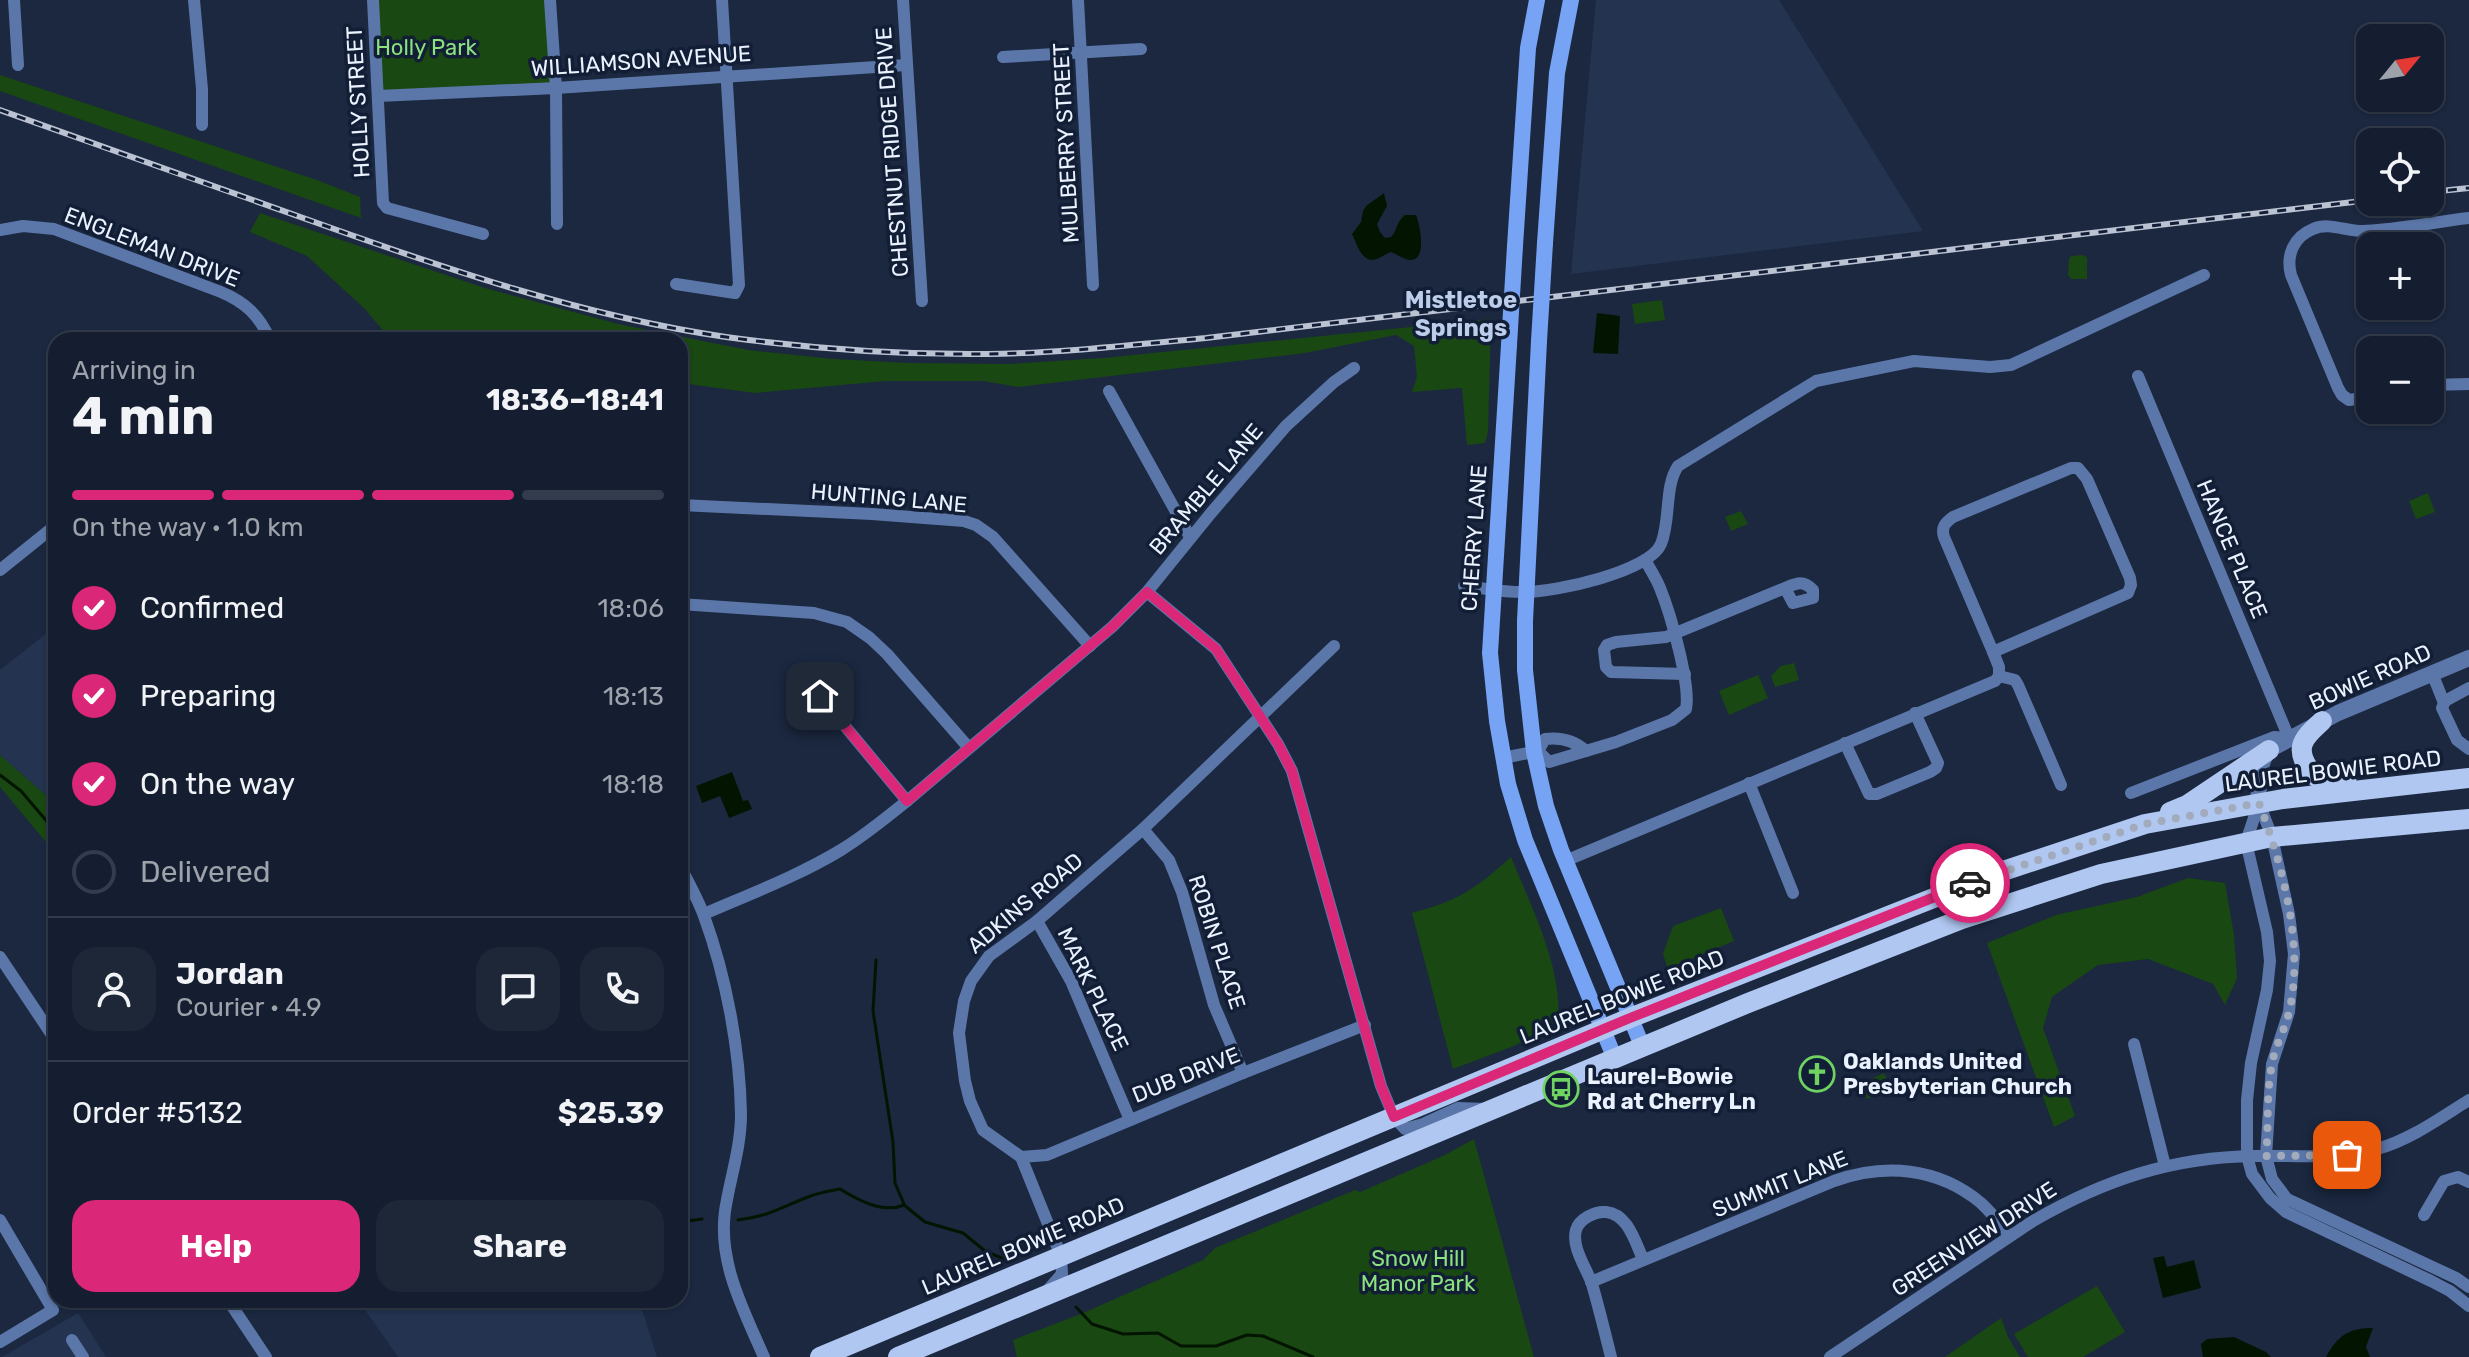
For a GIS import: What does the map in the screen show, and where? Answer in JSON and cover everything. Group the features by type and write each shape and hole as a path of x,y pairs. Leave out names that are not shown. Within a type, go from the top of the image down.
{"main road":[{"name":"CHERRY LANE","path":"1537,0 1528,48 1493,589 1491,675 1511,798 1525,840 1615,1059"},
{"path":"1571,0 1557,73 1545,243 1526,592 1525,670 1546,806 1565,861 1643,1048"},
{"path":"2322,721 2305,738 2302,753 2308,768 2321,780 2343,783 2401,778 2409,784"},
{"path":"2145,824 2187,805 2269,750"},
{"name":"LAUREL BOWIE ROAD","path":"820,1357 1630,1018 1935,896 2145,824 2259,803 2469,778"},
{"path":"898,1357 1748,1003 1962,919 2101,874 2246,842 2469,819"}],"street":[{"path":"14,0 18,65"},
{"path":"194,0 202,125"},
{"name":"HOLLY STREET","path":"373,0 383,203 387,208 483,234"},
{"path":"550,0 556,88 557,224"},
{"path":"676,284 735,293 739,285 722,0"},
{"name":"CHESTNUT RIDGE DRIVE","path":"903,0 922,301"},
{"name":"MULBERRY STREET","path":"1078,0 1093,285"},
{"path":"1003,57 1141,49"},
{"name":"WILLIAMSON AVENUE","path":"378,96 556,88 906,65"},
{"path":"2356,399 2346,399 2338,388 2291,275 2290,255 2300,236 2324,226 2362,231 2469,218"},
{"name":"ENGLEMAN DRIVE","path":"0,230 32,226 54,229 221,292 253,312 266,332"},
{"path":"1464,586 1526,592 1584,584 1645,560 1661,545 1673,477 1678,466 1807,385 1914,361 1990,367 2011,365 2204,275"},
{"name":"BRAMBLE LANE","path":"704,914 826,859 875,827 907,801 1112,627 1147,592 1286,426 1354,368"},
{"name":"HANCE PLACE","path":"2138,376 2289,738"},
{"path":"2444,385 2469,384"},
{"path":"1109,391 1190,537"},
{"path":"1993,652 2128,593 2130,578 2087,479 2078,468 2071,468 1955,516 1945,524 1944,537 1999,667 1999,676"},
{"name":"HUNTING LANE","path":"688,505 872,514 964,521 976,525 993,537 1090,646"},
{"path":"0,570 48,531"},
{"path":"1536,751 1549,762 1586,751 1679,716 1687,704 1685,674 1674,634 1660,588 1645,560"},
{"path":"1685,674 1611,672 1606,667 1604,650 1607,645 1621,641 1660,639 1785,588"},
{"path":"1147,592 1223,657 1282,752 1295,779 1381,1086 1394,1117 1405,1129 1458,1108 1491,1109"},
{"path":"688,605 814,613 847,622 887,654 969,748"},
{"name":"ADKINS ROAD","path":"1021,1157 983,1130 965,1081 959,1033 964,1001 975,972 989,956 1037,921 1143,829 1334,646"},
{"name":"BOWIE ROAD","path":"2269,750 2322,721 2469,658"},
{"path":"2432,673 2444,703"},
{"path":"1565,861 1989,684 1999,676"},
{"path":"1999,676 2015,680 2061,785"},
{"path":"2469,688 2453,695 2442,708 2457,740 2469,749"},
{"path":"820,696 907,801"},
{"path":"1845,743 1869,794 1877,794 1930,772 1938,763 1915,713"},
{"name":"BOWIE ROAD","path":"2131,793 2274,737 2289,738"},
{"path":"1503,758 1536,751 1545,739 1554,738 1579,745 1586,751"},
{"path":"2269,750 2259,773 2259,803 2246,842 2267,932 2270,961 2247,1100 2247,1156 2252,1174 2270,1198 2286,1212 2431,1281 2469,1306"},
{"path":"1749,783 1793,893"},
{"path":"2259,803 2272,837 2289,914 2294,966 2289,1012 2272,1064 2266,1156 2272,1179 2287,1199 2456,1278 2469,1287"},
{"name":"ROBIN PLACE","path":"1143,829 1169,860 1182,892 1214,1005 1243,1073"},
{"path":"688,882 704,914 722,973 737,1058 740,1142 725,1211 724,1240 731,1276 764,1357"},
{"name":"MARK PLACE","path":"1037,921 1071,981 1130,1120"},
{"path":"0,957 48,1029"},
{"name":"DUB DRIVE","path":"1021,1157 1047,1155 1365,1025"},
{"path":"2134,1044 2165,1166"},
{"name":"GREENVIEW DRIVE","path":"1830,1357 2010,1236 2086,1192 2123,1177 2165,1166 2247,1156 2347,1155 2378,1149 2421,1130 2469,1100"},
{"path":"1021,1157 1061,1256 1062,1274 1041,1298"},
{"name":"SUMMIT LANE","path":"1591,1282 1834,1181 1867,1171 1909,1172 1950,1184 1979,1202 2010,1236"},
{"path":"2424,1215 2444,1181 2458,1177 2469,1182"},
{"path":"1611,1357 1575,1232 1579,1224 1596,1213 1607,1212 1621,1218 1643,1259"},
{"path":"0,1220 48,1302"},
{"path":"0,1342 52,1308"},
{"path":"233,1308 266,1357"},
{"path":"72,1340 83,1357"}],"shaded area":[{"path":"1596,0 1779,0 1923,231 1571,274"},
{"path":"1384,193 1387,206 1377,224 1380,232 1385,238 1391,237 1405,215 1416,215 1421,249 1415,259 1409,260 1391,252 1372,260 1362,254 1357,246 1352,234 1361,222 1363,211"},
{"path":"1597,313 1620,316 1618,354 1593,353"},
{"path":"48,632 48,797 0,755 0,670"},
{"path":"732,772 743,801 748,800 752,809 729,818 720,796 702,803 696,786"},
{"path":"2164,1256 2167,1267 2194,1260 2201,1288 2163,1298 2153,1258"},
{"path":"364,1308 642,1308 657,1357 398,1357"},
{"path":"78,1313 106,1357 2,1357"},
{"path":"2373,1328 2366,1347 2370,1357 2326,1357 2345,1334"},
{"path":"2234,1337 2271,1357 2203,1357 2201,1344 2207,1339"}],"green space":[{"name":"Holly Park","path":"373,0 550,0 556,88 378,96"},
{"path":"0,75 360,197 361,218 0,91"},
{"path":"260,213 485,288 658,332 384,332 365,309 307,256 250,232"},
{"path":"2082,255 2087,257 2087,279 2071,279 2068,275 2069,259"},
{"path":"1662,300 1665,320 1635,324 1632,304"},
{"path":"1491,319 1488,432 1485,443 1467,445 1462,388 1412,392 1417,376 1414,346 1396,335 1305,353 1018,387 983,381 886,381 755,393 688,384 688,338 748,350 834,359 1009,364 1103,358"},
{"path":"2428,493 2435,512 2416,519 2409,501"},
{"path":"1741,511 1748,524 1731,531 1725,517"},
{"path":"1794,663 1799,680 1775,687 1771,676 1781,666"},
{"path":"1758,675 1768,698 1729,715 1719,691"},
{"path":"0,755 48,797 48,844 0,787"},
{"path":"1511,857 1551,959 1556,980 1558,1022 1514,1046 1453,1069 1412,913 1466,892"},
{"path":"2188,878 2225,883 2234,935 2237,978 2225,1005 2213,984 2148,959 2098,965 2052,997 2043,1028 2075,1116 2054,1127 1987,943 2056,915 2137,897"},
{"path":"1721,908 1734,941 1668,969 1663,954 1673,926"},
{"path":"1884,1073 1891,1088 1867,1099 1860,1084"},
{"name":"Snow Hill Manor Park","path":"1474,1139 1534,1357 1017,1357 1013,1340 1081,1314 1203,1260 1215,1248 1355,1190 1360,1192"},
{"path":"2097,1286 2125,1332 2083,1357 2028,1357 2014,1334"},
{"path":"2001,1318 2020,1357 1945,1357"}],"waterway":[{"path":"0,775 21,791 48,823"},
{"path":"876,960 873,1011 893,1142 895,1183 904,1204"},
{"path":"738,1220 766,1214 840,1189 879,1207 904,1205 925,1222 963,1233 985,1251 1004,1259"},
{"path":"688,1221 702,1219"},
{"path":"1076,1307 1092,1324 1123,1334 1158,1333 1181,1346 1216,1346 1247,1335 1263,1336 1313,1357"}],"railway":[{"path":"0,110 409,255 566,303 619,317 726,337 889,352 1015,353 1206,338 2356,202"},
{"path":"2444,191 2469,188"}],"way so far":[{"path":"1970,883 2145,824 2259,803 2272,837 2289,914 2294,954 2289,1012 2276,1049 2269,1084 2266,1156 2347,1155"}],"place":[{"name":"Oaklands United Presbyterian Church","path":"1817,1074"},
{"name":"Laurel-Bowie Rd at Cherry Ln","path":"1561,1089"}],"district":[{"name":"Mistletoe Springs","path":"1461,314"}],"route":[{"path":"820,696 907,801 1112,627 1147,592 1187,622 1223,657 1292,771 1381,1086 1394,1117 1630,1018 1970,883"}]}
